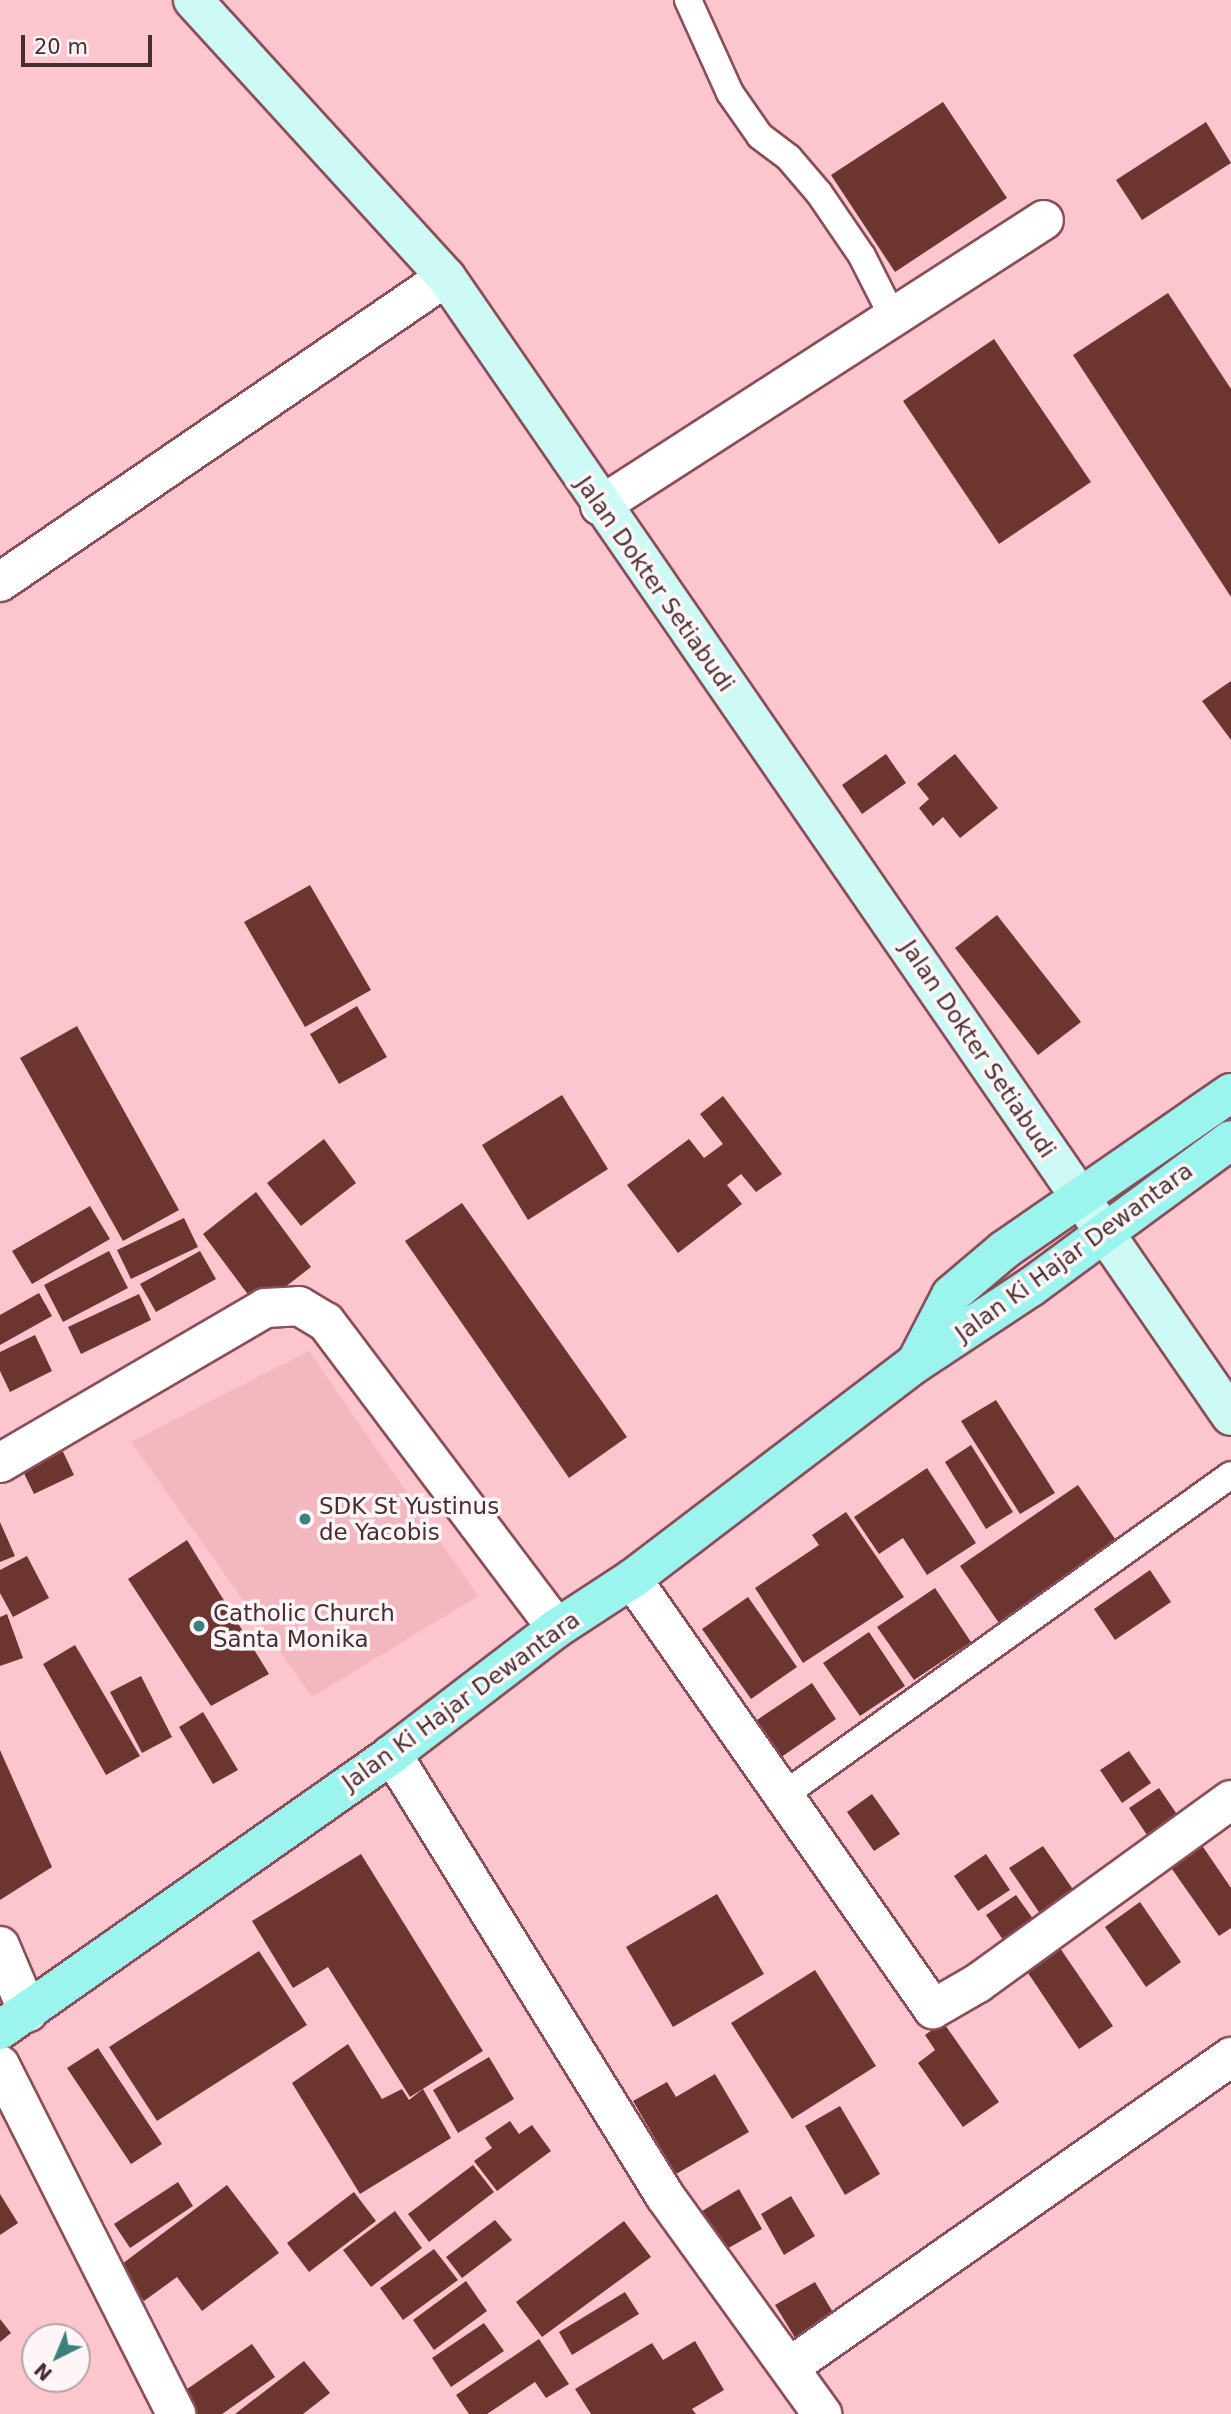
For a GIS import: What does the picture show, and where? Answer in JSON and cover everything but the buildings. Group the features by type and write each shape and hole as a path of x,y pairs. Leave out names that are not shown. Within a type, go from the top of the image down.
{"main road":[{"name":"Jalan Dokter Setiabudi","path":"192,0 446,277 600,506 1079,1198 1226,1397"},
{"name":"Jalan Ki Hajar Dewantara","path":"916,1363 951,1295 1004,1250 1231,1093"},
{"name":"Jalan Ki Hajar Dewantara","path":"14,2021 392,1754 557,1628 632,1579 916,1363 1105,1234 1231,1140"}],"street":[{"path":"600,506 1044,220"},
{"path":"0,582 446,277"},
{"path":"0,1462 265,1308 299,1306 326,1322 557,1628"},
{"path":"632,1579 781,1797 936,2009 1231,1800"},
{"path":"392,1754 665,2196 791,2366 822,2414"},
{"path":"0,1946 14,2021"},
{"path":"791,2366 1231,2057"},
{"path":"0,2065 176,2414"}],"lane":[{"path":"688,0 730,93 760,136 789,158 820,193 862,256 894,319"},
{"path":"781,1797 1231,1475"}],"shaded area":[{"name":"SDK St Yustinus de Yacobis","path":"309,1351 478,1596 312,1697 131,1442"}],"place":[{"name":"SDK St Yustinus de Yacobis","path":"305,1519"},
{"name":"Catholic Church Santa Monika","path":"199,1626"}]}
